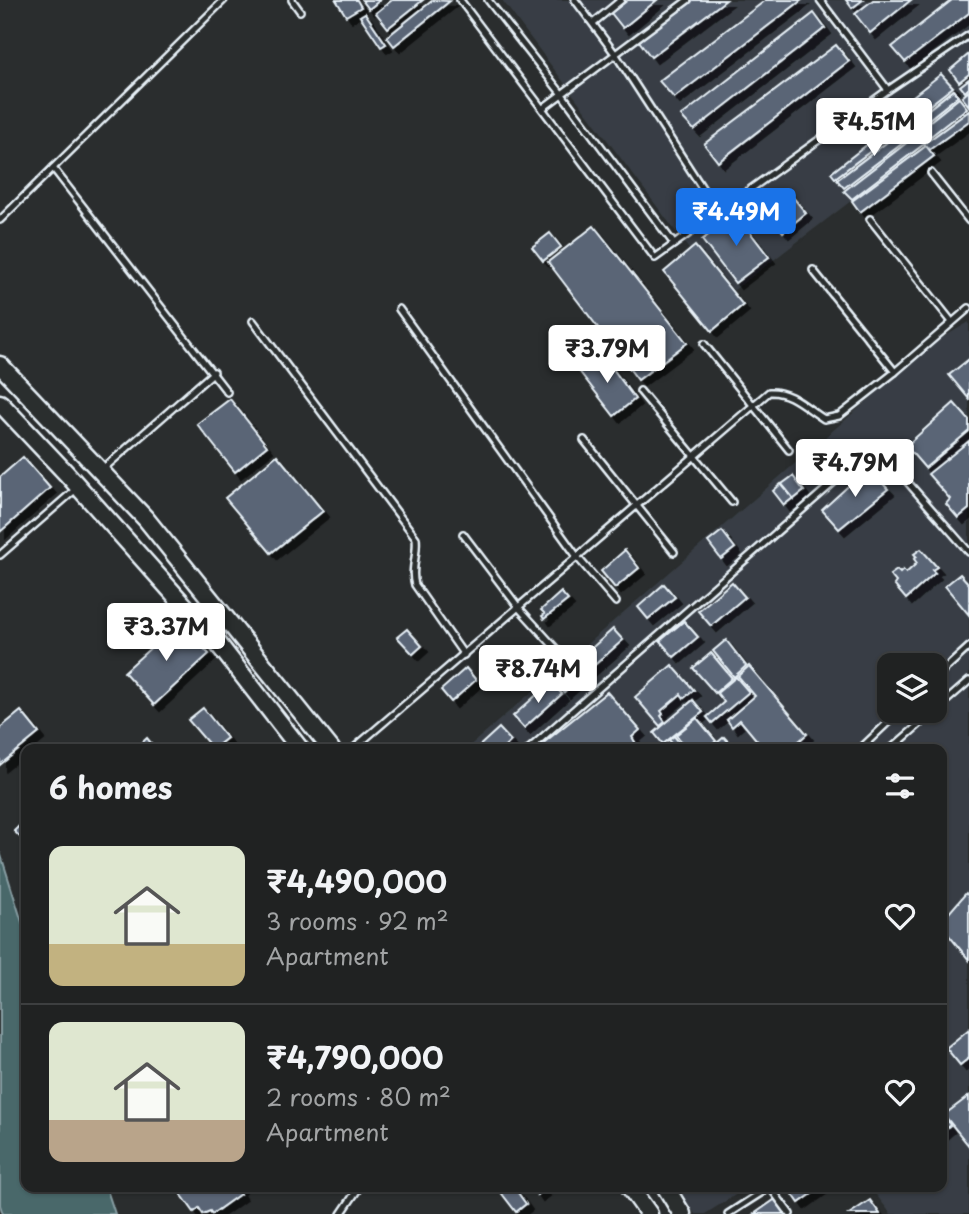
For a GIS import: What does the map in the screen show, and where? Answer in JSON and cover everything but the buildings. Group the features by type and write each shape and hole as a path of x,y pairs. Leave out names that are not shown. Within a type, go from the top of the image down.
{"main road":[{"path":"0,365 146,519 327,744"},
{"path":"0,403 216,641 296,744"},
{"path":"633,1192 649,1214"},
{"path":"669,1192 682,1214"}],"lane":[{"path":"0,220 224,0"},
{"path":"292,0 300,11"},
{"path":"460,0 655,258 969,35"},
{"path":"488,0 674,244"},
{"path":"575,0 616,55 719,214"},
{"path":"593,23 621,0"},
{"path":"543,108 688,0"},
{"path":"820,0 888,90"},
{"path":"53,168 227,392"},
{"path":"931,173 969,221"},
{"path":"870,219 952,322"},
{"path":"813,270 895,372"},
{"path":"359,744 769,392 780,391 824,419 839,416 969,308"},
{"path":"399,309 578,558 616,602"},
{"path":"253,321 415,538 417,548 412,575 415,585 464,654"},
{"path":"705,344 789,450"},
{"path":"100,471 214,372"},
{"path":"640,391 732,502"},
{"path":"584,440 674,552"},
{"path":"535,744 858,461 874,456 885,459 969,552"},
{"path":"0,555 78,486"},
{"path":"463,534 519,608 559,652"},
{"path":"947,667 969,647"},
{"path":"897,744 969,681"},
{"path":"865,744 887,723"},
{"path":"341,1214 356,1192"},
{"path":"728,1214 762,1192"},
{"path":"774,1192 790,1214"}],"shaded area":[{"path":"502,0 969,0 969,111 725,297"},
{"path":"969,322 969,1214 891,1214 874,1192 947,1192 947,744 472,744 935,342"},
{"path":"679,1192 740,1192 705,1214 695,1214"}],"water":[{"path":"0,852 21,919 21,1192 108,1192 115,1214 3,1214 0,1205"}]}
